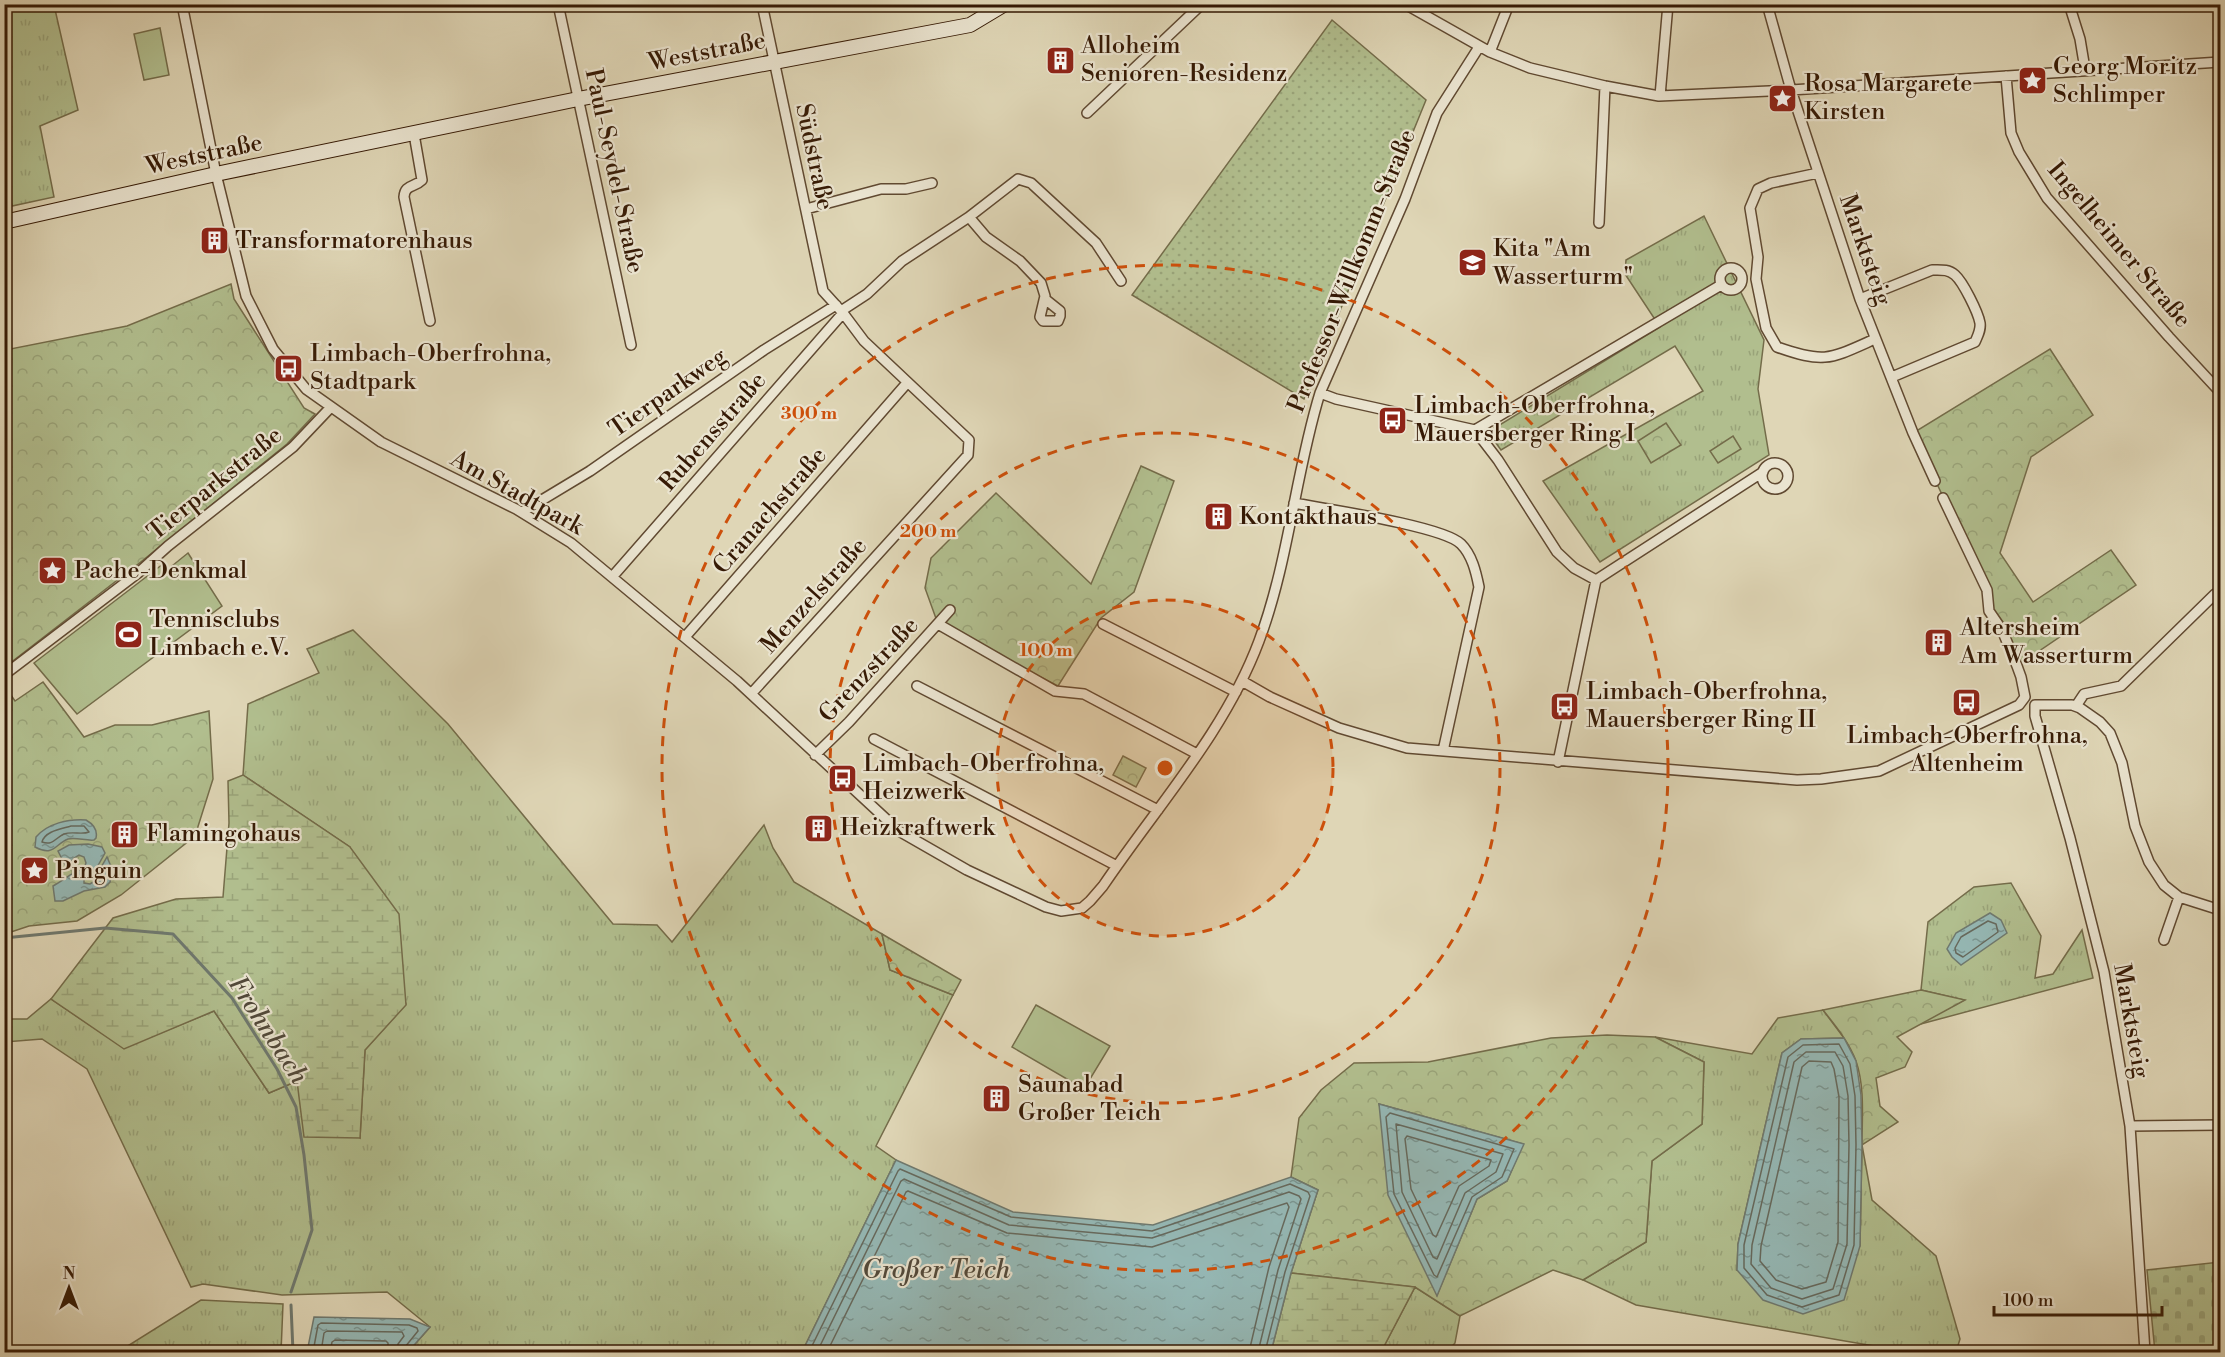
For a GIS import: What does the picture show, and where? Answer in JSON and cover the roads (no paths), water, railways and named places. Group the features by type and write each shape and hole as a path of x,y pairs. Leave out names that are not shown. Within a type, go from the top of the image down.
{"main road":[{"name":"Weststraße","path":"4,222 216,174 578,99 970,25 1005,4"}],"street":[{"name":"Am Stadtpark","path":"182,4 216,174 246,296 273,349 306,389 381,442 522,513 571,543 752,694 899,831"},
{"name":"Paul-Seydel-Straße","path":"558,4 632,345"},
{"name":"Südstraße","path":"762,4 824,291 864,341 969,440"},
{"path":"1087,113 1202,4"},
{"path":"1405,4 1479,47 1530,68 1605,86 1660,96 1791,90 2085,69 2220,62"},
{"path":"1490,52 1509,4"},
{"path":"1660,96 1668,4"},
{"name":"Marktsteig","path":"1767,4 1791,90 1860,299 1892,376 1912,433 1935,481"},
{"path":"2069,4 2080,39 2085,69"},
{"name":"Professor-Willkomm-Straße","path":"899,831 967,870 1046,907 1061,911 1082,908 1117,866 1197,754 1242,681 1260,640 1274,592 1310,425 1320,393 1405,199 1437,113 1479,47"},
{"name":"Ingelheimer Straße","path":"2006,76 2011,133 2019,152 2047,198 2220,392"},
{"path":"1599,223 1605,86"},
{"path":"414,134 422,180 408,186 404,191 404,197 430,321"},
{"name":"Marktsteig","path":"1818,173 1771,183 1758,189 1750,208 1758,257 1756,279 1766,328 1777,347 1807,358 1825,358 1875,339"},
{"path":"840,310 867,294 902,261 969,217 1018,179 1031,183 1096,243 1120,281"},
{"path":"806,209 881,189 906,189 932,183"},
{"path":"969,217 986,237 1032,272 1041,283 1045,299"},
{"path":"1860,299 1932,270 1945,269 1956,276 1970,299 1980,323 1980,332 1975,342 1892,376"},
{"path":"1475,430 1721,285"},
{"name":"Tierparkweg","path":"522,513 590,471 764,350 840,310"},
{"name":"Rubensstraße","path":"613,576 840,310"},
{"name":"Cranachstraße","path":"685,637 907,383"},
{"path":"1320,393 1336,399 1475,430 1498,460 1557,552 1574,568 1596,580"},
{"name":"Tierparkstraße","path":"4,675 138,573 168,546 293,447 331,407"},
{"name":"Menzelstraße","path":"752,694 968,455 969,440"},
{"path":"1558,762 1596,580 1763,472"},
{"path":"1242,681 1270,697 1339,728 1407,748 1797,780 1879,771 2019,705 2025,697 2021,677 2002,630 1989,611 1987,590 1943,498"},
{"path":"1294,503 1436,531 1460,542 1469,554 1479,587 1443,751"},
{"path":"2215,594 2121,686 2084,694 2076,706 2089,713 2110,732 2122,762 2135,826 2149,862 2164,885 2179,897 2220,910"},
{"name":"Grenzstraße","path":"815,754 849,722 950,610"},
{"path":"938,624 1055,691 1084,694 1197,754"},
{"path":"1103,624 1236,692"},
{"path":"917,686 1158,810"},
{"name":"Marktsteig","path":"2076,706 2035,705 2035,716 2070,838 2103,972 2130,1126 2145,1353"},
{"path":"874,739 1117,866"},
{"path":"2164,940 2179,897"},
{"path":"2130,1126 2220,1125"}],"water":[{"path":"86,820 96,829 94,840 68,839 54,849 46,851 35,847 36,837 46,828 65,821"},
{"path":"88,844 102,847 105,853 96,869 84,876 84,883 90,884 100,878 99,871 107,857 113,871 110,882 105,887 84,891 63,901 55,901 53,886 83,869 86,863 84,857 79,855 65,865 58,851 69,845"},
{"path":"1990,913 2001,920 2007,933 1961,965 1947,949 1956,933"},
{"path":"1844,1038 1856,1061 1861,1095 1860,1246 1844,1300 1803,1314 1763,1300 1737,1270 1738,1244 1782,1053 1801,1039"},
{"path":"1379,1104 1524,1144 1507,1181 1477,1199 1437,1296 1388,1195"},
{"name":"Großer Teich","path":"896,1160 1013,1212 1153,1225 1291,1177 1318,1190 1291,1273 1271,1352 802,1352"},
{"path":"314,1317 410,1319 430,1327 408,1352 307,1352"}],"waterway":[{"name":"Frohnbach","path":"4,938 105,928 173,934 232,998 277,1069 296,1107 312,1230 291,1292"},
{"name":"Frohnbach","path":"291,1305 293,1352"}],"place":[{"name":"Alloheim Senioren-Residenz","path":"1060,60"},
{"name":"Georg Moritz Schlimper","path":"2032,81"},
{"name":"Rosa Margarete Kirsten","path":"1783,98"},
{"name":"Transformatorenhaus","path":"214,241"},
{"name":"Kita \"Am Wasserturm\"","path":"1472,263"},
{"name":"Limbach-Oberfrohna, Stadtpark","path":"289,368"},
{"name":"Limbach-Oberfrohna, Mauersberger Ring I","path":"1393,420"},
{"name":"Kontakthaus","path":"1218,517"},
{"name":"Pache-Denkmal","path":"53,571"},
{"name":"Tennisclubs Limbach e.V.","path":"128,634"},
{"name":"Altersheim Am Wasserturm","path":"1939,642"},
{"name":"Limbach-Oberfrohna, Altenheim","path":"1967,703"},
{"name":"Limbach-Oberfrohna, Mauersberger Ring II","path":"1565,706"},
{"name":"Limbach-Oberfrohna, Heizwerk","path":"842,778"},
{"name":"Heizkraftwerk","path":"819,828"},
{"name":"Flamingohaus","path":"125,834"},
{"name":"Pinguin","path":"34,871"},
{"name":"Saunabad Großer Teich","path":"997,1099"}]}
